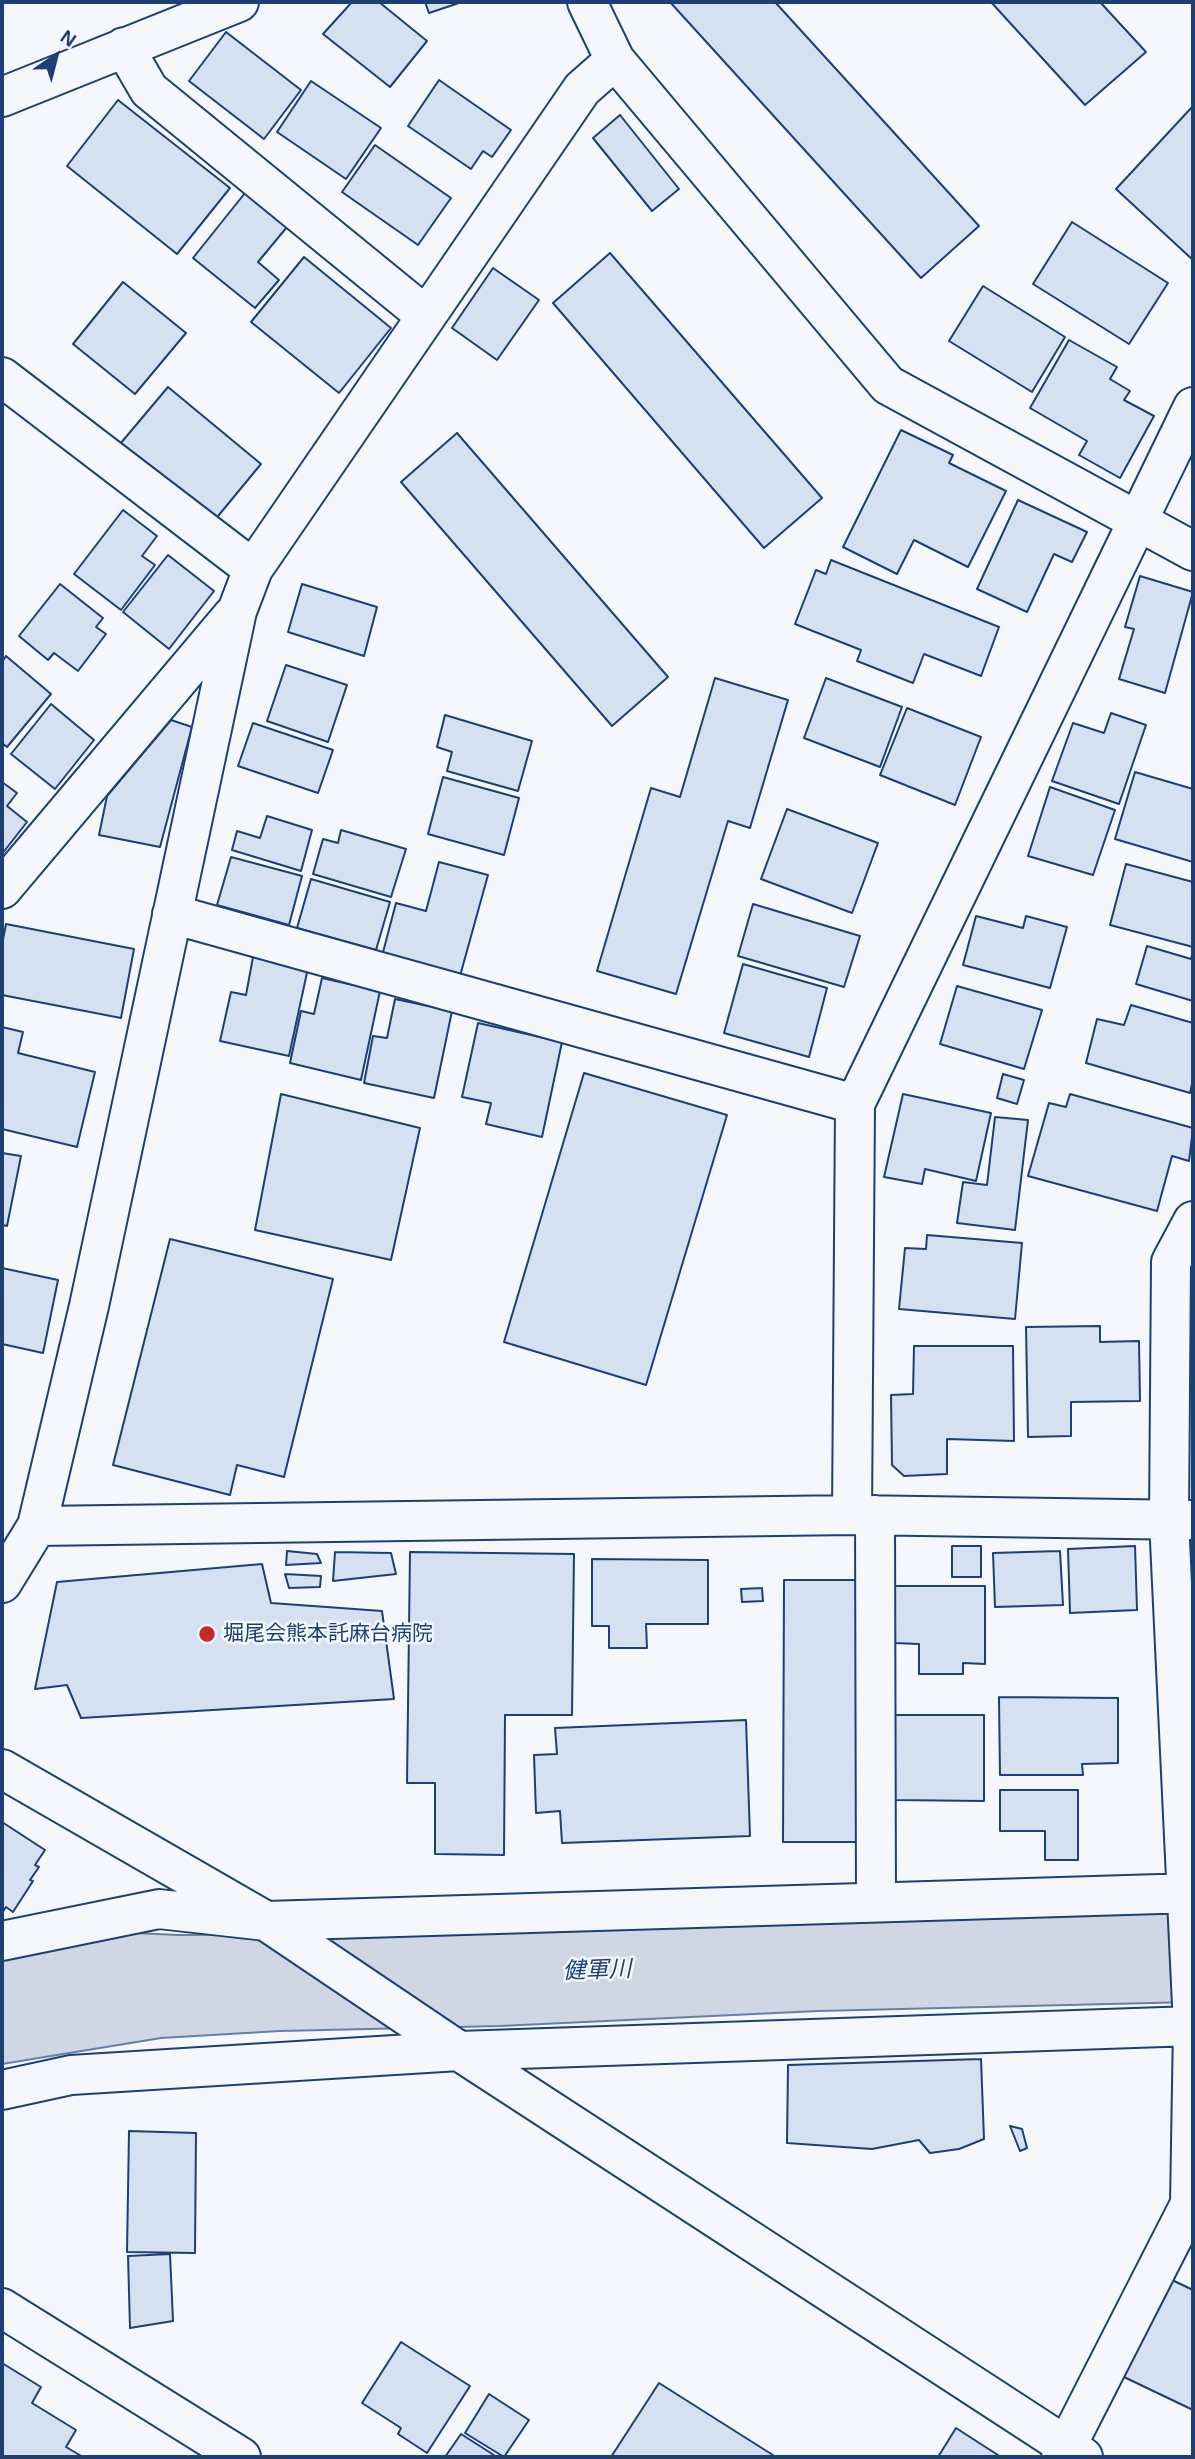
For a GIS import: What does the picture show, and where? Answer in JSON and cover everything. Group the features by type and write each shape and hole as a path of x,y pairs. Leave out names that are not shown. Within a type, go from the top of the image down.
{"street":[{"path":"2,97 239,2"},
{"path":"587,2 615,60 888,385 1193,551"},
{"path":"124,47 149,90 426,316"},
{"path":"2,1583 37,1526 92,1293 237,611 253,569 582,89 615,60"},
{"path":"6,389 253,569"},
{"path":"876,1902 855,1104 1193,407"},
{"path":"2,888 237,611"},
{"path":"172,914 855,1104"},
{"path":"2,1769 266,1921 1070,2454 1190,2204 1193,2026 1181,1520 1182,1264 1193,1221"},
{"path":"37,1526 864,1515 1181,1520"},
{"path":"2,1941 159,1909 266,1921 1189,1893"},
{"path":"2,2090 71,2075 458,2050 1193,2026"},
{"path":"2,2308 241,2457"}],"water":[{"name":"健軍川","path":"1193,1907 1193,2002 818,2011 500,2026 280,2031 161,2038 2,2064 2,1959 115,1932 178,1935 420,1933"}],"building":[{"path":"352,2 379,2 427,41 390,87 323,34"},
{"path":"425,2 462,2 429,13"},
{"path":"670,2 775,2 979,226 921,278"},
{"path":"991,2 1100,2 1146,52 1085,105"},
{"path":"226,32 301,90 264,139 189,81"},
{"path":"439,80 511,130 492,157 483,151 471,169 408,126"},
{"path":"311,81 381,128 346,179 277,132"},
{"path":"118,100 230,188 177,254 67,166"},
{"path":"1193,106 1193,260 1116,189"},
{"path":"620,115 679,189 652,211 593,138"},
{"path":"375,145 451,198 418,245 342,192"},
{"path":"245,193 287,227 258,262 279,280 255,308 193,258"},
{"path":"1072,222 1168,283 1129,344 1033,284"},
{"path":"610,253 822,498 764,548 553,303"},
{"path":"304,257 391,328 339,393 251,322"},
{"path":"493,268 539,300 497,360 452,328"},
{"path":"123,282 186,333 135,394 73,344"},
{"path":"983,286 1065,337 1032,392 949,341"},
{"path":"1069,340 1117,367 1110,379 1130,391 1124,400 1154,416 1120,478 1079,455 1087,441 1030,408"},
{"path":"168,387 261,464 209,527 115,450"},
{"path":"901,430 953,455 949,463 1006,491 968,567 914,540 897,574 843,547"},
{"path":"457,433 668,677 612,726 401,482"},
{"path":"1018,500 1087,532 1072,562 1054,554 1027,612 977,589"},
{"path":"123,510 157,536 142,556 155,565 121,610 74,574"},
{"path":"168,555 214,591 169,649 123,612"},
{"path":"831,560 999,627 981,676 924,654 913,683 857,661 861,650 795,624 816,570 826,574"},
{"path":"1140,576 1193,592 1165,693 1119,679 1134,629 1125,627"},
{"path":"60,584 103,618 96,627 106,634 78,671 54,653 48,660 19,636"},
{"path":"302,584 377,607 364,656 288,632"},
{"path":"6,656 51,694 7,747 2,743 2,662"},
{"path":"286,665 347,685 328,742 267,721"},
{"path":"715,678 788,700 750,828 728,821 676,994 597,971 651,788 680,797"},
{"path":"826,678 902,707 880,767 804,738"},
{"path":"51,704 94,740 55,789 11,754"},
{"path":"907,708 981,737 955,805 880,775"},
{"path":"1111,713 1146,725 1119,804 1052,781 1073,723 1104,733"},
{"path":"445,715 532,741 518,791 447,771 452,752 437,747"},
{"path":"171,720 192,727 160,847 99,835 107,796"},
{"path":"253,723 333,750 318,793 238,766"},
{"path":"1135,772 1193,789 1193,862 1115,839"},
{"path":"443,777 519,798 504,855 428,834"},
{"path":"2,782 17,793 7,806 27,822 2,854"},
{"path":"1050,787 1115,810 1093,875 1028,856"},
{"path":"787,809 878,843 852,913 761,879"},
{"path":"267,816 312,830 301,871 232,850 237,831 260,838"},
{"path":"341,830 406,849 391,897 313,874 323,839 338,843"},
{"path":"231,857 302,876 289,925 217,905"},
{"path":"439,862 488,875 460,976 382,956 396,903 426,911"},
{"path":"1126,864 1193,882 1193,947 1110,925"},
{"path":"311,879 390,902 376,950 297,928"},
{"path":"753,904 860,936 844,987 738,956"},
{"path":"976,916 1023,928 1026,916 1067,927 1050,988 963,965"},
{"path":"6,924 134,949 121,1018 2,995 2,945"},
{"path":"1147,946 1191,959 1193,951 1193,1001 1136,984"},
{"path":"253,957 308,968 289,1056 220,1041 231,992 246,995"},
{"path":"743,964 827,988 809,1057 724,1033"},
{"path":"322,978 380,991 361,1080 290,1063 301,1011 314,1014"},
{"path":"957,986 1042,1010 1024,1069 940,1044"},
{"path":"395,999 452,1011 434,1098 364,1083 373,1036 387,1038"},
{"path":"1131,1005 1193,1023 1193,1079 1190,1093 1086,1063 1097,1019 1124,1025"},
{"path":"478,1023 562,1042 542,1137 486,1124 491,1103 462,1097"},
{"path":"2,1027 23,1032 18,1053 95,1072 77,1147 2,1129"},
{"path":"584,1073 727,1115 646,1385 504,1342"},
{"path":"1003,1074 1024,1080 1017,1104 997,1098"},
{"path":"281,1094 420,1128 391,1260 255,1230"},
{"path":"903,1094 991,1113 976,1181 925,1169 922,1184 884,1177"},
{"path":"1070,1094 1193,1128 1189,1161 1172,1156 1157,1211 1028,1176 1049,1103 1066,1107"},
{"path":"995,1117 1028,1120 1015,1230 957,1223 963,1182 987,1185"},
{"path":"2,1153 21,1156 7,1226 2,1225"},
{"path":"927,1235 1022,1243 1015,1319 899,1309 905,1248 926,1249"},
{"path":"170,1239 333,1279 284,1477 237,1465 230,1495 113,1465"},
{"path":"2,1268 58,1280 43,1353 2,1344"},
{"path":"1100,1326 1100,1342 1139,1341 1140,1401 1071,1402 1071,1436 1028,1437 1026,1327"},
{"path":"914,1346 1013,1346 1014,1441 947,1439 947,1474 904,1476 892,1465 891,1395 913,1394"},
{"path":"952,1546 981,1546 981,1577 952,1577"},
{"path":"1135,1546 1137,1610 1070,1613 1068,1549"},
{"path":"287,1551 317,1554 321,1563 286,1565"},
{"path":"1060,1551 1063,1605 995,1607 993,1553"},
{"path":"335,1552 391,1553 396,1574 333,1581"},
{"path":"410,1552 574,1554 572,1715 505,1715 504,1855 435,1854 435,1783 407,1783"},
{"path":"592,1559 708,1560 708,1624 646,1624 647,1648 609,1648 609,1626 592,1626"},
{"path":"262,1564 271,1603 382,1611 394,1699 81,1718 67,1685 35,1689 57,1582"},
{"path":"285,1574 321,1576 320,1587 289,1588"},
{"path":"784,1580 857,1580 856,1842 783,1842"},
{"path":"895,1586 985,1586 985,1664 963,1663 963,1674 919,1674 919,1644 894,1643"},
{"path":"762,1588 763,1601 742,1602 741,1589"},
{"path":"999,1697 1118,1698 1118,1763 1082,1764 1083,1775 1000,1775"},
{"path":"893,1715 984,1715 984,1801 894,1800"},
{"path":"746,1720 750,1836 562,1843 560,1811 536,1813 534,1755 557,1754 555,1728"},
{"path":"1000,1790 1078,1790 1078,1860 1045,1860 1045,1831 1000,1831"},
{"path":"2,1822 45,1850 35,1865 39,1867 30,1880 33,1881 13,1912 6,1907 2,1913"},
{"path":"981,2059 984,2139 959,2149 930,2153 919,2140 872,2149 787,2143 788,2065"},
{"path":"1010,2126 1022,2129 1027,2148 1020,2151"},
{"path":"129,2131 196,2133 195,2253 127,2252"},
{"path":"170,2254 173,2321 130,2328 128,2256"},
{"path":"1170,2279 1193,2290 1193,2410 1124,2377"},
{"path":"401,2342 470,2386 427,2453 398,2434 401,2428 362,2403"},
{"path":"2,2363 41,2387 32,2403 76,2430 66,2447 83,2457 2,2457"},
{"path":"659,2383 776,2457 611,2457"},
{"path":"489,2394 529,2420 504,2457 465,2433"},
{"path":"956,2428 1001,2457 938,2457"},
{"path":"461,2434 497,2457 445,2457"}],"place":[{"name":"堀尾会熊本託麻台病院","path":"207,1634"}]}
